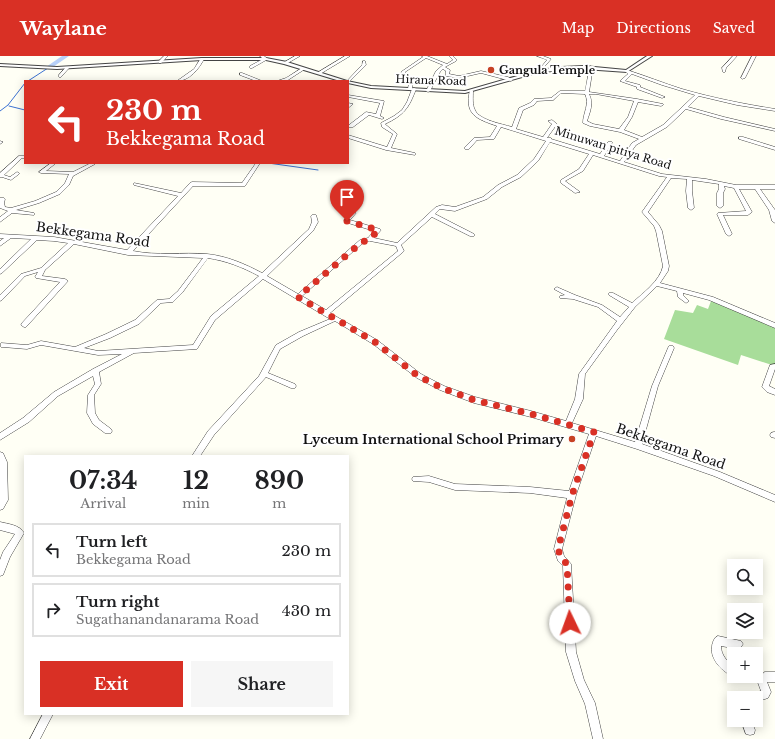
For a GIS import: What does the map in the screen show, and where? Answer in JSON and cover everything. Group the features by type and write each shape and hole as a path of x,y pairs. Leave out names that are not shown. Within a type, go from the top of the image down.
{"street":[{"path":"160,62 166,56"},
{"path":"285,63 298,56"},
{"path":"319,74 348,56"},
{"path":"388,149 395,134 383,124 401,114 408,103 412,89 411,82 403,72 425,56 447,64"},
{"path":"428,90 438,71 455,60 451,56"},
{"path":"539,56 549,59 540,71"},
{"path":"627,71 650,56"},
{"path":"724,71 724,68 735,56"},
{"path":"743,78 754,56"},
{"path":"251,67 264,57"},
{"name":"Hirana Road","path":"0,65 26,68 67,68 202,59 264,57 342,80"},
{"path":"181,80 192,74 199,66 202,59"},
{"path":"347,80 364,65 364,62"},
{"path":"591,67 587,94 590,104 585,122 592,125 621,131 643,139"},
{"name":"Hirana Road","path":"349,82 371,87 465,92 540,71 591,67 627,71"},
{"path":"60,76 67,68"},
{"path":"443,68 448,70 446,75 459,77 481,72 511,80"},
{"path":"283,80 303,69"},
{"path":"627,71 657,83 698,95 743,106 775,110"},
{"path":"627,71 630,74 622,81 639,86 638,88 663,97"},
{"path":"241,74 257,80"},
{"name":"Minuwan pitiya Road","path":"471,91 470,106 473,113 478,118 500,125 547,138 654,173 736,186 775,187"},
{"path":"514,129 521,109 532,104 536,100 552,99 560,92 587,94 596,93 661,105"},
{"path":"621,162 629,149 665,126 698,95"},
{"path":"349,96 382,102 378,116"},
{"path":"621,131 623,126 630,119 632,110 637,100"},
{"path":"685,107 717,117 775,130"},
{"path":"351,126 368,113 388,121"},
{"path":"398,245 438,208 442,207 455,209 485,198 500,186 519,176 536,160 555,124 550,121"},
{"path":"467,148 476,139 492,138 500,125"},
{"path":"349,136 388,149 413,154"},
{"path":"741,138 775,149"},
{"path":"601,156 610,143"},
{"path":"577,192 563,182 563,180 581,170 592,153"},
{"path":"0,176 24,156"},
{"path":"52,164 40,172 70,173 72,175"},
{"path":"0,220 12,210 51,197 58,193 67,184 72,175 93,164"},
{"path":"128,253 192,184 243,185 257,164"},
{"path":"0,176 11,179 17,173"},
{"path":"568,424 579,399 582,374 633,306 656,284 666,271 657,226 645,212 670,176"},
{"path":"690,178 689,191 691,208"},
{"path":"136,184 182,195"},
{"path":"720,206 720,193 722,189 721,184"},
{"path":"729,234 720,214 749,212 736,186"},
{"path":"756,187 772,210 775,221"},
{"path":"2,199 1,203 3,208 32,214"},
{"path":"298,297 362,242 370,239 378,230 347,221 353,213"},
{"path":"431,214 472,235"},
{"path":"3,344 27,347 41,343 98,352 195,347 213,318 263,276 311,230 315,222 314,216"},
{"name":"Bekkegama Road","path":"0,236 72,242 128,253 208,256 225,259 245,266 375,342 418,376 442,388 474,400 568,424 638,446 717,474 775,499"},
{"path":"0,244 9,237"},
{"path":"0,272 36,238"},
{"path":"370,239 398,245"},
{"path":"24,325 65,280 38,276 43,269 72,242"},
{"path":"326,313 400,251 400,247 398,245"},
{"path":"75,349 108,336 137,322 159,301 171,301 208,256"},
{"path":"0,299 23,275 43,269"},
{"path":"656,284 711,298 775,326"},
{"path":"557,289 600,306 602,309 621,321"},
{"path":"680,290 680,296 686,300"},
{"path":"610,294 633,306"},
{"path":"562,297 574,297"},
{"path":"197,455 211,433 265,374 278,347 335,319"},
{"path":"638,446 655,386 671,348"},
{"path":"0,437 26,420 56,394 133,351"},
{"path":"773,367 765,387 775,392"},
{"path":"95,371 98,384 91,395 91,413 96,422 108,431"},
{"path":"265,374 293,386"},
{"path":"594,432 572,495 558,549 561,558 567,564 571,652 580,681 590,703 598,739"},
{"path":"0,455 3,462 4,500 0,506"},
{"path":"416,479 429,479 455,487 530,490 572,495"},
{"path":"0,526 20,533 6,554 0,572"},
{"path":"727,666 724,664 716,649 716,644 718,641 738,644"},
{"path":"763,677 775,677"},
{"path":"762,683 766,692 765,695 763,695"},
{"path":"35,739 47,715"}],"green space":[{"path":"711,301 775,327 775,366 741,355 738,365 664,339 675,310 693,313 697,305 708,309"}],"waterway":[{"path":"48,68 66,56"},
{"path":"30,80 48,68"},
{"path":"0,111 8,105 24,84"},
{"path":"9,106 24,110"},
{"path":"275,164 318,170"}],"place":[{"name":"Gangula Temple","path":"491,70"},
{"name":"Lyceum International School Primary","path":"572,439"}],"route":[{"path":"347,221 378,230 370,239 362,242 298,297 375,342 418,376 442,388 474,400 594,432 572,495 558,549 561,558 567,564 570,623"}]}
